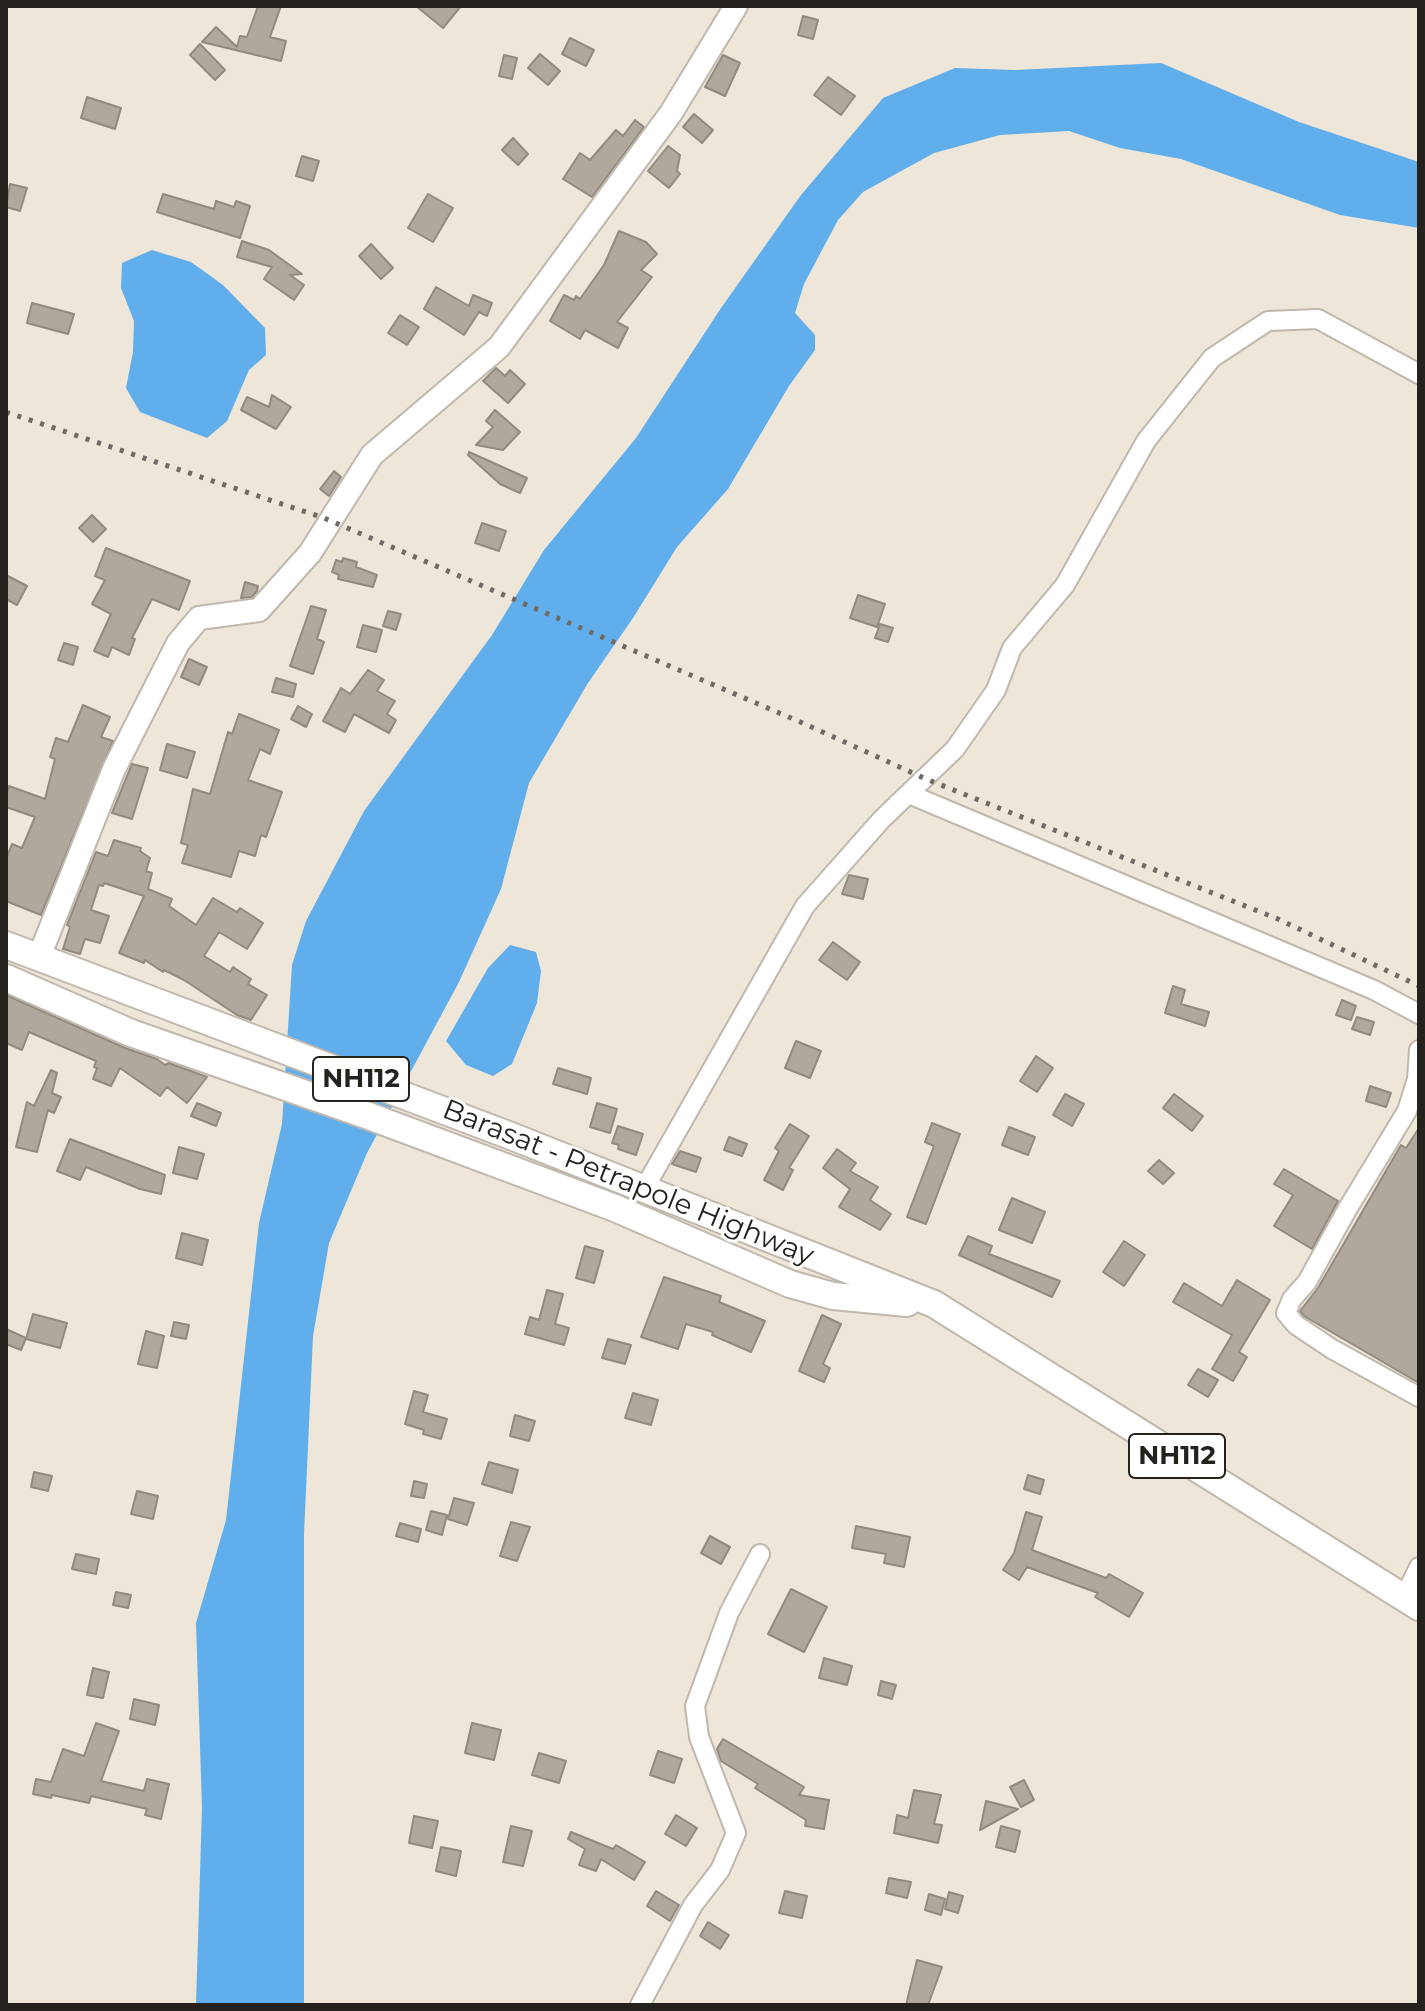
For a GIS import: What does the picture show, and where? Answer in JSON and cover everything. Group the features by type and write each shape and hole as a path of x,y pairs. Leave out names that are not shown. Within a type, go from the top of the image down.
{"highway":[{"name":"Barasat - Petrapole Highway","path":"6,945 511,1136 934,1304 1412,1603"},
{"name":"Barasat - Petrapole Highway","path":"6,978 131,1033 615,1208 790,1284 833,1296 934,1304"}],"main road":[{"path":"39,957 114,769 178,643 199,618 259,610 310,553 372,455 499,347 671,113 736,6"}],"street":[{"path":"644,1189 805,906 882,819 955,749 996,690 1012,648 1065,585 1146,441 1212,358 1268,321 1318,319 1419,374"},
{"path":"909,794 1374,990 1419,1014"},
{"path":"1419,1050 1417,1079 1407,1111 1286,1313 1296,1325 1332,1349 1419,1397"},
{"path":"640,2005 693,1905 720,1870 736,1833 699,1737 695,1706 729,1613 760,1554"},
{"path":"1412,1603 1419,1567"}],"water":[{"path":"1161,63 1299,122 1419,162 1419,228 1340,215 1181,159 1120,148 1069,131 1000,135 934,153 863,192 838,220 804,284 795,313 815,335 815,350 789,386 728,489 677,547 588,683 529,783 501,889 459,982 367,1153 329,1243 313,1336 304,1534 304,2005 196,2005 202,1808 196,1623 226,1520 259,1223 282,1124 292,965 306,921 364,811 492,635 544,550 636,438 721,308 801,195 883,98 955,68 1015,70"},
{"path":"152,250 191,262 223,285 265,328 266,355 249,370 227,421 207,438 140,412 126,388 133,352 134,321 121,288 122,263"},
{"path":"510,945 536,952 541,971 537,1003 512,1064 493,1076 466,1065 446,1041 488,968"}],"building":[{"path":"258,6 281,6 270,37 286,41 281,61 202,42 216,27 237,47 240,36 247,37"},
{"path":"416,6 461,6 443,28"},
{"path":"803,16 818,20 813,39 798,35"},
{"path":"570,38 594,50 586,66 562,54"},
{"path":"200,44 225,70 215,80 190,55"},
{"path":"540,54 560,71 548,85 528,68"},
{"path":"504,55 517,58 512,79 499,76"},
{"path":"723,55 740,63 725,96 705,87"},
{"path":"828,77 855,96 841,115 814,95"},
{"path":"87,97 121,108 115,129 81,118"},
{"path":"694,114 713,130 702,143 683,127"},
{"path":"635,120 644,127 592,197 563,179 580,153 590,160 616,130 623,136"},
{"path":"513,138 528,154 518,165 502,150"},
{"path":"668,146 680,155 677,171 680,174 669,188 648,171"},
{"path":"302,156 319,161 313,181 296,176"},
{"path":"10,184 27,188 20,211 6,207"},
{"path":"163,194 214,209 216,201 234,207 236,201 250,206 240,238 157,212"},
{"path":"428,194 453,208 433,242 408,228"},
{"path":"619,231 646,242 657,254 641,270 652,277 617,322 628,328 618,348 585,330 580,339 550,321 564,295 574,300 576,296 580,299 604,265"},
{"path":"242,241 269,250 302,274 290,275 304,285 294,300 264,279 272,267 237,257"},
{"path":"371,244 393,268 381,279 359,256"},
{"path":"436,287 469,306 473,295 492,303 487,316 479,312 464,335 424,309"},
{"path":"32,303 74,314 68,334 27,323"},
{"path":"400,315 419,327 407,345 388,333"},
{"path":"496,368 505,376 510,370 525,384 508,403 483,381"},
{"path":"272,395 291,407 276,429 241,410 247,397 269,407"},
{"path":"495,410 520,432 503,450 476,445 493,427 486,421"},
{"path":"469,452 527,478 520,493 500,484 468,455"},
{"path":"334,471 341,477 329,496 320,489"},
{"path":"92,515 106,529 93,542 79,528"},
{"path":"482,523 506,531 499,551 475,543"},
{"path":"106,548 190,581 179,610 152,599 132,638 135,639 129,655 112,647 108,657 94,651 111,614 92,604 105,580 95,576"},
{"path":"343,558 357,562 356,567 377,575 373,587 338,579 339,575 332,572 336,560 342,562"},
{"path":"6,575 27,586 17,605 6,599"},
{"path":"245,582 258,586 252,597 241,598"},
{"path":"858,595 885,604 877,627 850,618"},
{"path":"311,606 326,610 317,639 324,642 313,674 290,666"},
{"path":"388,611 401,614 396,630 383,626"},
{"path":"880,624 893,628 888,642 875,638"},
{"path":"363,625 382,630 376,652 357,647"},
{"path":"64,643 78,647 73,665 58,660"},
{"path":"189,659 207,667 199,685 181,677"},
{"path":"368,670 384,680 377,691 395,701 387,714 396,720 389,733 354,714 345,732 323,721 341,688 350,694"},
{"path":"276,678 296,684 293,697 272,692"},
{"path":"83,705 110,717 101,737 113,741 41,915 6,901 6,859 12,844 22,848 35,817 6,807 6,795 9,786 45,799 55,759 50,757 56,738 68,742"},
{"path":"298,706 312,714 306,727 291,719"},
{"path":"239,714 279,730 270,754 260,749 248,780 282,792 266,837 261,835 255,856 239,851 231,877 182,863 188,845 181,843 193,789 210,794 228,732 232,734"},
{"path":"167,744 195,752 187,778 160,770"},
{"path":"132,764 148,768 132,819 112,813"},
{"path":"114,840 141,848 140,851 150,858 146,871 152,873 148,889 172,899 169,906 196,925 213,898 237,912 240,908 263,923 247,949 219,932 204,956 230,972 233,967 251,979 248,984 267,995 251,1020 237,1015 184,980 163,972 145,960 144,963 119,953 144,896 104,883 103,886 99,885 91,910 109,916 100,943 85,939 80,954 63,949 70,927 67,925 96,852 108,856"},
{"path":"849,875 868,879 863,899 842,894"},
{"path":"833,942 860,962 847,980 819,960"},
{"path":"1173,986 1185,990 1181,1004 1209,1012 1205,1026 1165,1013"},
{"path":"6,995 165,1065 169,1063 207,1077 187,1103 167,1087 160,1096 120,1068 111,1086 93,1079 96,1061 29,1032 22,1050 6,1043"},
{"path":"1342,1000 1356,1006 1351,1020 1336,1015"},
{"path":"1357,1017 1374,1022 1370,1035 1352,1029"},
{"path":"796,1041 821,1051 810,1078 785,1068"},
{"path":"1036,1056 1053,1068 1037,1092 1020,1081"},
{"path":"558,1068 591,1078 587,1094 553,1084"},
{"path":"51,1070 57,1073 52,1093 61,1097 54,1113 48,1110 37,1152 16,1147 27,1102 34,1106"},
{"path":"1370,1086 1391,1093 1386,1107 1366,1101"},
{"path":"1065,1094 1084,1104 1072,1126 1053,1115"},
{"path":"1174,1094 1203,1116 1192,1131 1163,1108"},
{"path":"197,1103 221,1113 216,1126 191,1116"},
{"path":"597,1103 617,1109 610,1133 590,1127"},
{"path":"932,1123 960,1134 926,1224 907,1217 934,1146 925,1142"},
{"path":"790,1124 809,1136 789,1168 793,1170 783,1190 764,1180 779,1151 775,1148"},
{"path":"618,1126 643,1134 636,1155 618,1149 619,1145 612,1143"},
{"path":"1009,1127 1035,1137 1028,1155 1002,1145"},
{"path":"1419,1128 1419,1383 1300,1311 1318,1288 1401,1145 1406,1148"},
{"path":"729,1137 747,1144 742,1156 724,1150"},
{"path":"70,1139 165,1175 161,1194 140,1189 86,1167 80,1180 57,1171"},
{"path":"179,1147 204,1154 197,1179 173,1173"},
{"path":"837,1149 856,1163 850,1171 878,1187 870,1200 891,1214 880,1230 839,1207 850,1189 823,1168"},
{"path":"680,1151 701,1158 696,1172 672,1164"},
{"path":"1159,1160 1174,1173 1163,1184 1148,1171"},
{"path":"1284,1169 1338,1201 1312,1249 1274,1226 1293,1195 1274,1184"},
{"path":"1012,1198 1045,1212 1032,1243 999,1230"},
{"path":"182,1233 208,1240 202,1265 176,1258"},
{"path":"968,1236 992,1246 989,1254 1060,1281 1052,1297 959,1255"},
{"path":"1124,1241 1145,1255 1124,1286 1103,1272"},
{"path":"585,1246 603,1251 594,1283 576,1278"},
{"path":"664,1277 721,1296 719,1302 765,1321 751,1352 712,1335 713,1332 686,1324 678,1349 641,1337"},
{"path":"1237,1280 1270,1300 1239,1352 1247,1357 1233,1381 1212,1369 1232,1335 1173,1302 1184,1283 1222,1306"},
{"path":"547,1290 563,1294 555,1324 569,1328 564,1345 525,1334 530,1317 539,1320"},
{"path":"33,1314 67,1323 60,1348 26,1339"},
{"path":"822,1315 841,1324 823,1364 830,1368 824,1382 799,1371"},
{"path":"174,1322 189,1325 186,1339 171,1336"},
{"path":"6,1329 26,1338 21,1350 6,1344"},
{"path":"146,1331 164,1336 157,1368 138,1364"},
{"path":"608,1339 631,1345 625,1364 602,1358"},
{"path":"1198,1369 1218,1380 1208,1397 1188,1385"},
{"path":"414,1391 428,1395 423,1412 447,1419 441,1439 405,1424"},
{"path":"633,1393 658,1400 651,1425 625,1418"},
{"path":"515,1415 535,1421 529,1441 510,1436"},
{"path":"489,1462 518,1470 512,1493 482,1484"},
{"path":"34,1472 52,1476 48,1491 31,1487"},
{"path":"1028,1475 1044,1480 1040,1494 1024,1489"},
{"path":"414,1481 427,1484 424,1498 411,1496"},
{"path":"137,1491 158,1496 153,1519 131,1514"},
{"path":"454,1498 474,1503 467,1525 448,1519"},
{"path":"431,1511 447,1515 442,1535 426,1530"},
{"path":"1026,1512 1042,1517 1032,1550 1106,1578 1109,1574 1143,1593 1129,1617 1095,1597 1098,1593 1027,1567 1019,1580 1003,1570 1014,1553"},
{"path":"511,1522 530,1527 517,1561 500,1556"},
{"path":"400,1523 421,1529 418,1542 396,1536"},
{"path":"856,1526 910,1537 904,1567 884,1563 886,1554 852,1548"},
{"path":"710,1536 730,1547 721,1564 701,1553"},
{"path":"76,1554 99,1559 96,1574 72,1569"},
{"path":"791,1589 827,1607 804,1652 768,1634"},
{"path":"116,1592 131,1595 128,1608 113,1605"},
{"path":"824,1658 852,1666 847,1685 819,1678"},
{"path":"93,1668 109,1672 103,1698 87,1695"},
{"path":"881,1681 896,1685 892,1699 878,1695"},
{"path":"134,1699 159,1705 155,1725 130,1719"},
{"path":"96,1723 119,1731 101,1781 144,1791 147,1779 169,1784 161,1819 145,1815 147,1809 91,1796 89,1803 33,1794 36,1779 51,1782 63,1749 84,1756"},
{"path":"472,1723 501,1730 494,1760 465,1753"},
{"path":"723,1739 804,1787 799,1795 829,1800 824,1829 805,1826 806,1820 755,1788 758,1784 721,1761 717,1749"},
{"path":"658,1751 682,1759 674,1783 650,1775"},
{"path":"539,1753 566,1761 559,1783 532,1775"},
{"path":"1024,1780 1034,1800 1021,1807 1010,1787"},
{"path":"914,1790 941,1795 934,1824 942,1825 938,1843 894,1833 897,1815 908,1818"},
{"path":"986,1801 1018,1809 980,1830"},
{"path":"676,1815 697,1828 686,1846 665,1834"},
{"path":"414,1816 438,1821 432,1848 409,1843"},
{"path":"511,1826 532,1831 523,1866 503,1862"},
{"path":"1001,1826 1020,1831 1015,1852 996,1847"},
{"path":"571,1832 613,1849 616,1845 645,1862 634,1880 601,1859 596,1871 579,1865 585,1849 568,1839"},
{"path":"441,1847 461,1851 456,1876 436,1871"},
{"path":"889,1878 911,1882 907,1898 886,1893"},
{"path":"656,1891 679,1905 670,1921 647,1906"},
{"path":"785,1891 807,1896 802,1918 779,1913"},
{"path":"949,1892 963,1896 958,1913 945,1909"},
{"path":"929,1894 945,1899 941,1915 925,1910"},
{"path":"708,1922 729,1935 720,1949 700,1936"},
{"path":"917,1960 942,1967 928,2005 906,2005"}],"railway":[{"path":"6,412 324,518 926,779 1278,919 1419,986"}]}
